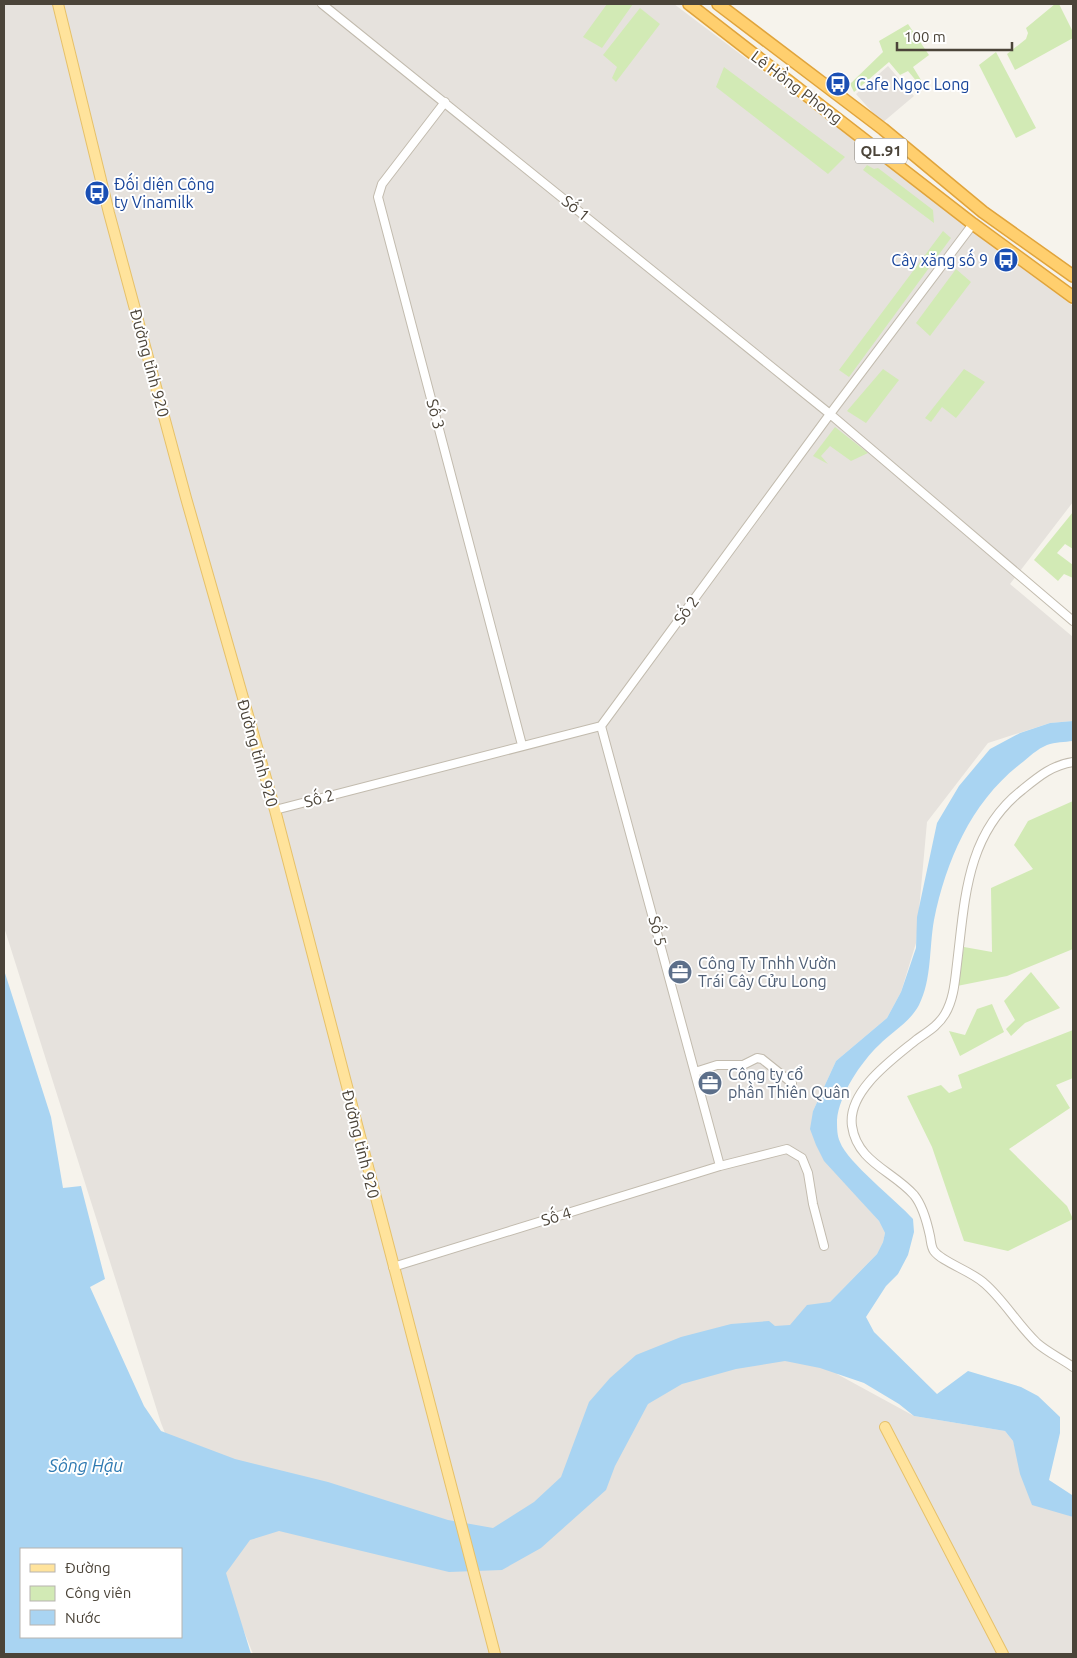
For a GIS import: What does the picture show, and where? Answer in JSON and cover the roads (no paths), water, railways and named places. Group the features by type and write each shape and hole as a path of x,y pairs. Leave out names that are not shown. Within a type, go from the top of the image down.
{"highway":[{"name":"Lê Hồng Phong","path":"689,4 973,224 1073,297"},
{"name":"Lê Hồng Phong","path":"718,4 883,129 983,212 1073,276"},
{"path":"973,224 983,212"}],"main road":[{"name":"Đường tỉnh 920","path":"58,4 117,241 275,810 495,1654"},
{"path":"885,1427 1003,1654"}],"street":[{"name":"Số 1","path":"322,4 830,414 1073,621"},
{"name":"Số 3","path":"445,102 382,184 378,197 522,745"},
{"name":"Số 2","path":"275,810 601,726 830,414 973,224"},
{"name":"Số 5","path":"601,726 720,1166"},
{"path":"1073,762 1058,765 1033,780 1008,800 994,820 980,846 967,880 954,982 946,1013 938,1024 868,1082 854,1109 852,1125 861,1150 874,1164 915,1196 926,1221 933,1250 941,1258 968,1271 984,1283 1037,1343 1073,1367"},
{"path":"695,1072 717,1065 743,1065 757,1058 762,1059 792,1083"},
{"name":"Số 4","path":"393,1267 720,1166 787,1149 802,1158 808,1172 813,1204 824,1246"}],"water":[{"name":"Sông Hậu","path":"1073,721 1073,741 1050,744 1036,751 1002,780 974,815 954,855 939,898 932,931 926,985 919,1005 906,1022 872,1052 858,1070 842,1100 837,1126 840,1142 852,1160 913,1219 914,1232 908,1255 898,1274 886,1286 866,1317 874,1332 937,1394 968,1371 1021,1387 1038,1396 1060,1417 1060,1433 1049,1480 1073,1494 1073,1517 1032,1505 1020,1474 1013,1441 1005,1431 914,1416 899,1404 864,1383 820,1368 785,1361 736,1369 682,1384 648,1404 615,1466 606,1490 541,1548 502,1570 449,1572 279,1531 250,1540 226,1573 251,1654 4,1654 4,970 51,1117 63,1188 81,1186 105,1279 90,1287 144,1406 161,1431 235,1459 328,1482 448,1520 493,1528 534,1502 561,1477 589,1402 610,1378 636,1355 681,1337 731,1324 769,1321 775,1326 790,1325 807,1305 830,1302 877,1254 885,1233 879,1221 824,1161 810,1129 813,1111 836,1061 887,1018 901,992 916,948 917,917 937,823 959,786 990,749 1020,733 1050,723"}],"place":[{"name":"Cafe Ngọc Long","path":"838,84"},
{"name":"Đối diện Công ty Vinamilk","path":"97,193"},
{"name":"Cây xăng số 9","path":"1006,260"},
{"name":"Công Ty Tnhh Vườn Trái Cây Cửu Long","path":"680,972"},
{"name":"Công ty cổ phần Thiên Quân","path":"710,1083"}]}
